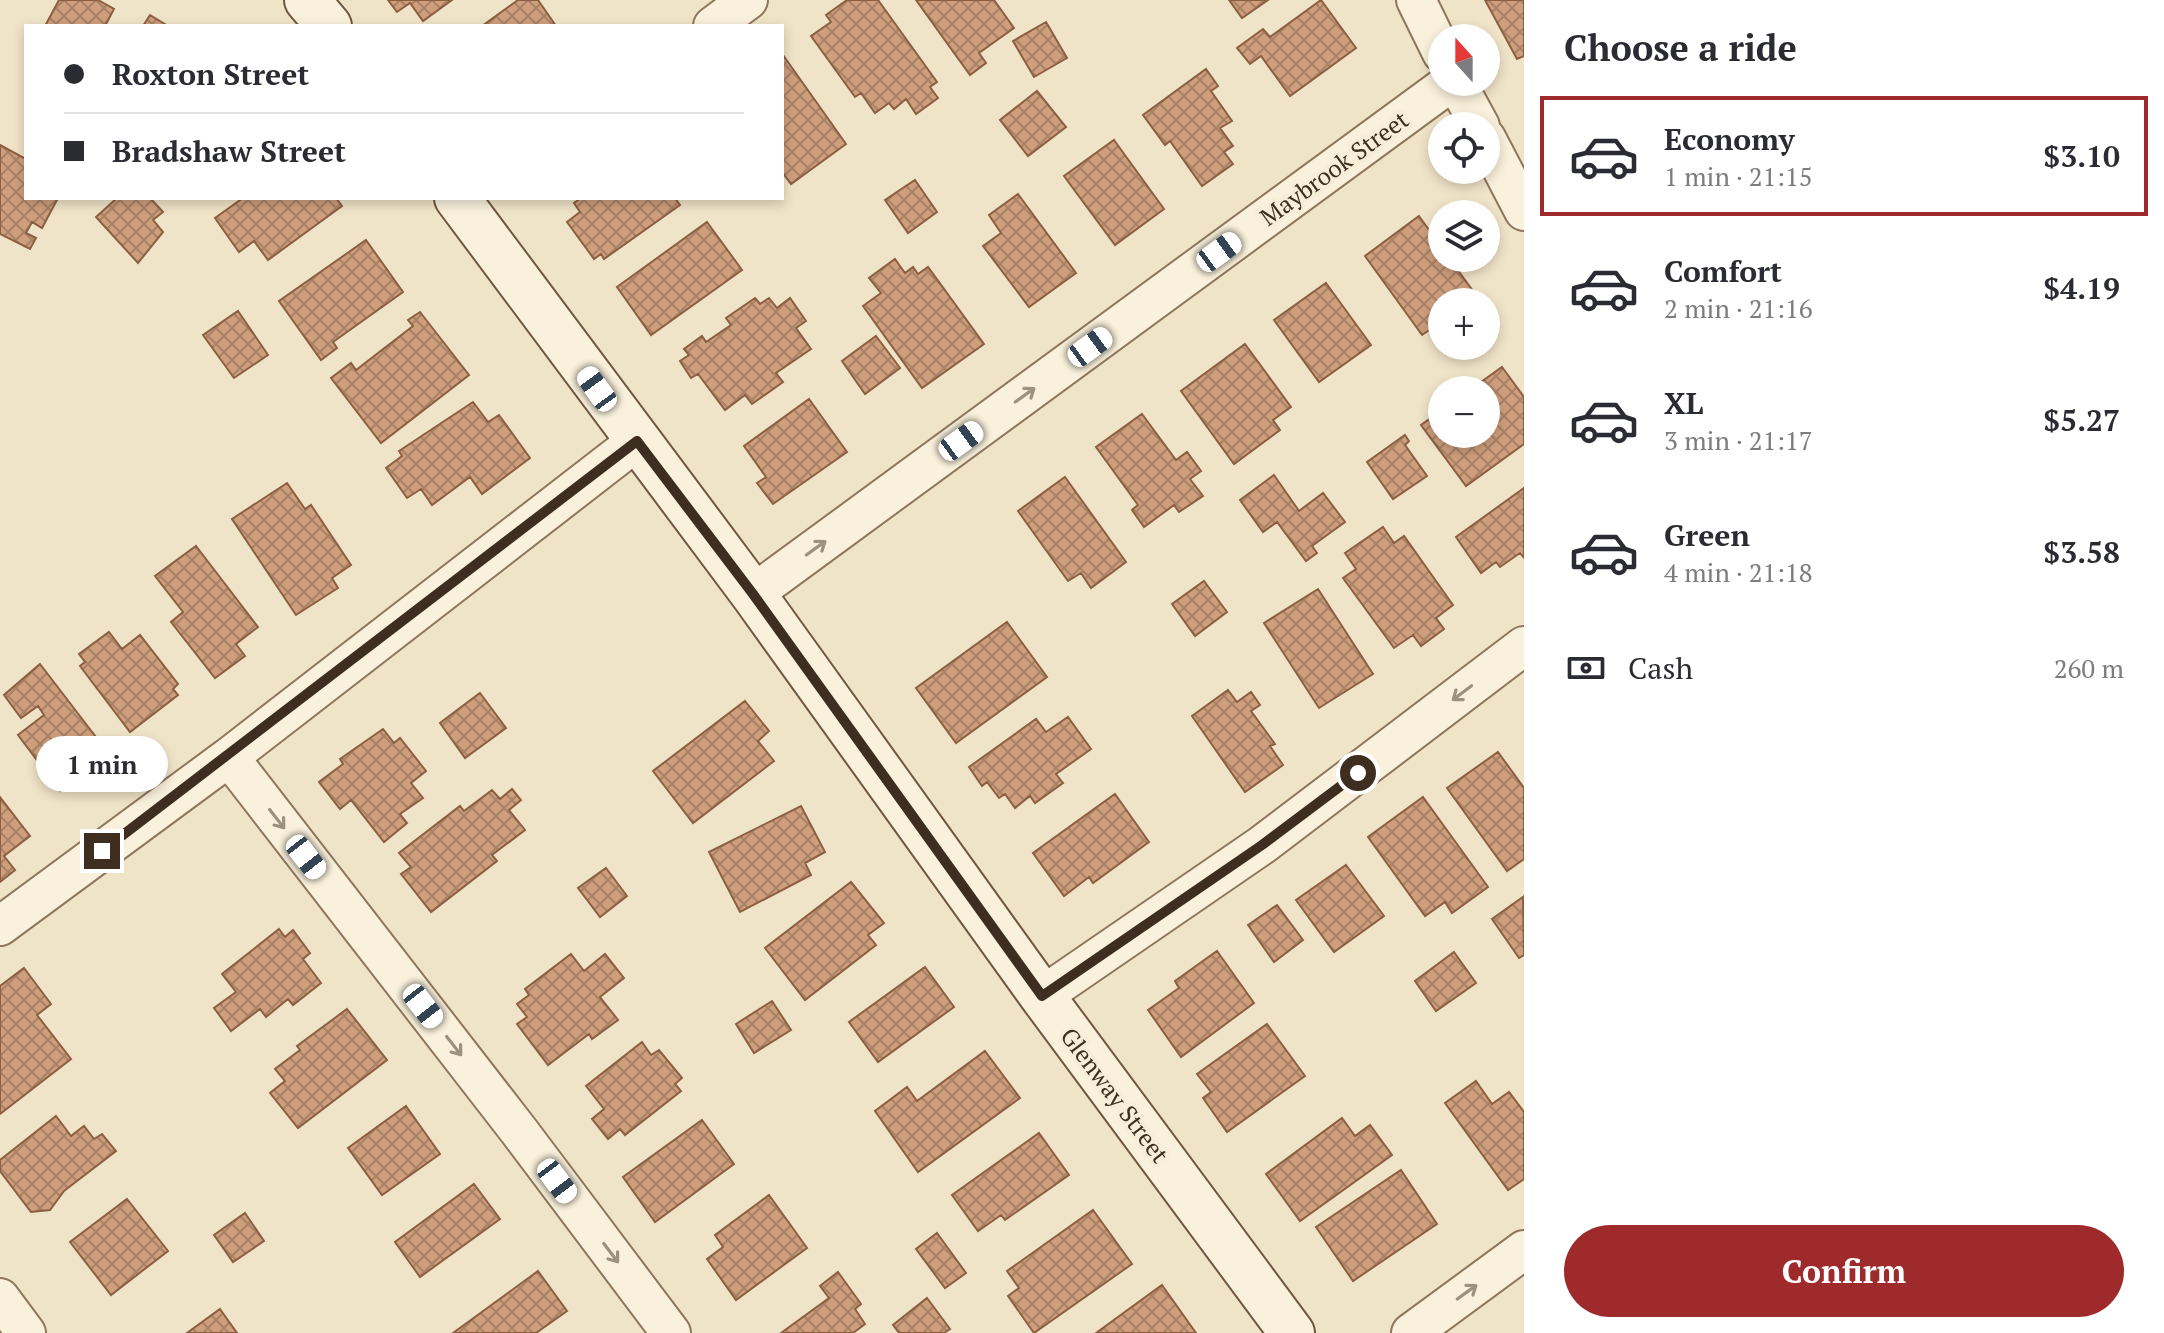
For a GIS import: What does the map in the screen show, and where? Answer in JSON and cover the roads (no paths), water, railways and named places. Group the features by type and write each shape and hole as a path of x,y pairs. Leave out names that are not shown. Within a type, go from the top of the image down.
{"street":[{"path":"307,0 327,24"},
{"path":"716,24 748,0"},
{"path":"1416,0 1428,24"},
{"name":"Maybrook Street","path":"753,594 1435,96"},
{"path":"1500,165 1524,211"},
{"name":"Glenway Street","path":"468,202 637,441 753,594 1042,996 1292,1333"},
{"path":"0,926 229,757 637,441"},
{"path":"1042,996 1262,845 1524,646"},
{"path":"229,757 510,1118 671,1333"},
{"path":"1411,1333 1524,1250"},
{"path":"0,1298 26,1333"}]}
